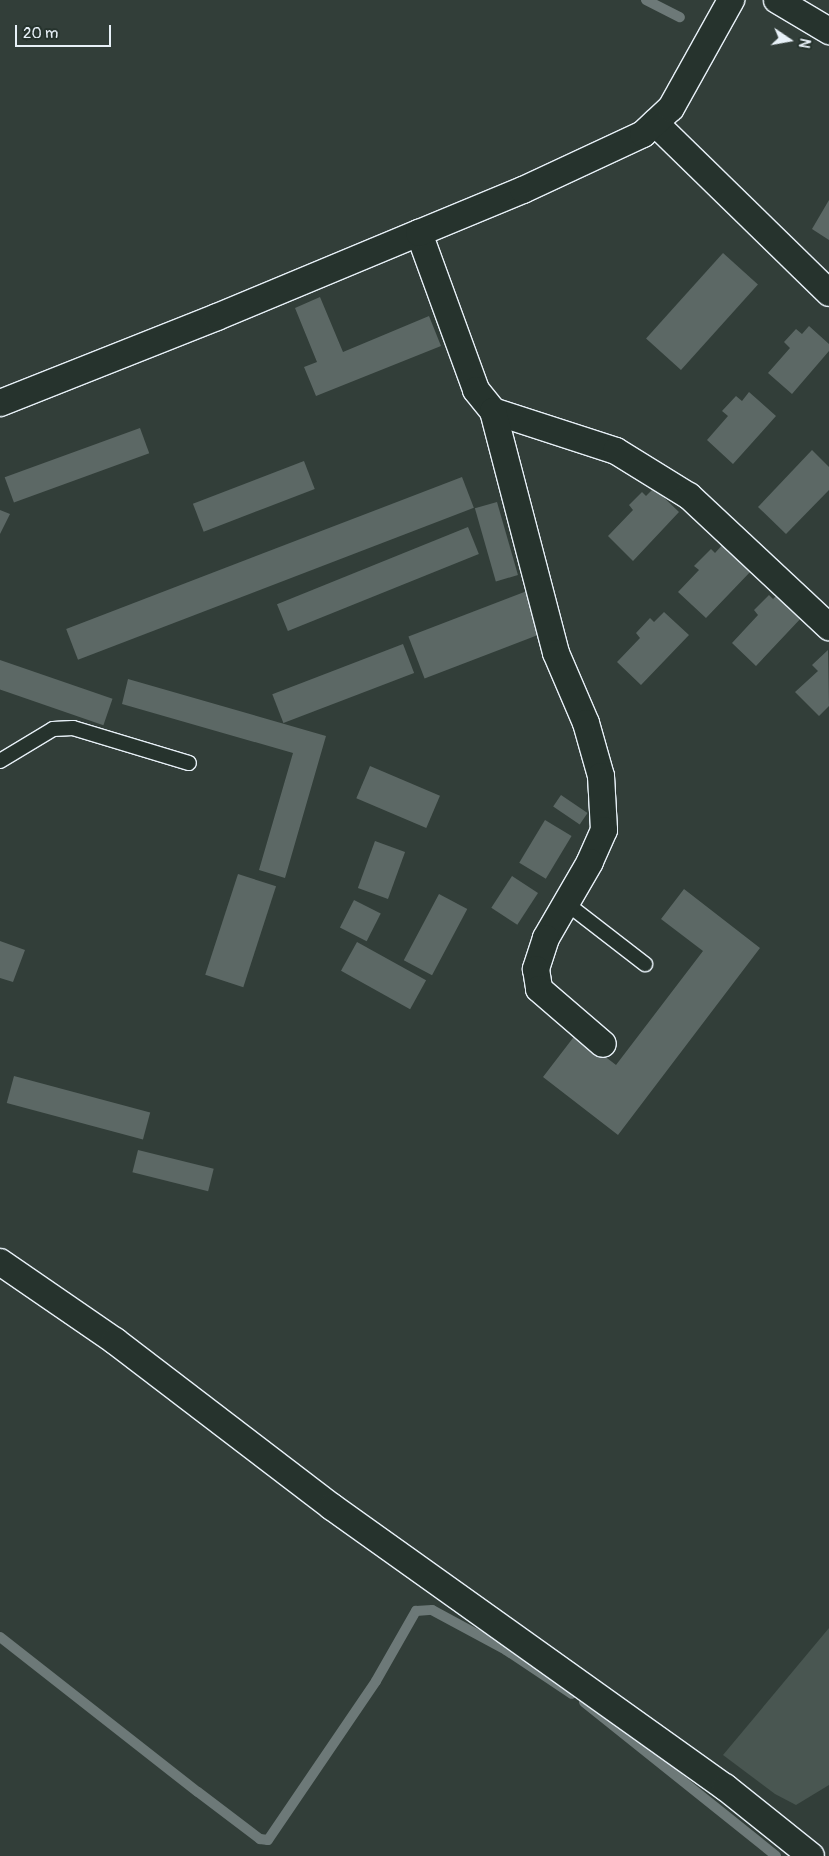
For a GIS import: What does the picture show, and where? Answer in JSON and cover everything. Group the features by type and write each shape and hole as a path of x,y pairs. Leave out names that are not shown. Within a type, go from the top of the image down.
{"street":[{"path":"0,403 217,317 522,190 643,134 671,108 731,0"},
{"path":"777,0 829,31"},
{"path":"655,123 829,293"},
{"path":"419,233 476,390 493,411 556,653 586,724 601,776 604,830 590,862 546,938 536,969 539,988 603,1044"},
{"path":"493,411 616,451 689,496 829,627"},
{"path":"0,1262 115,1341 332,1507 725,1787 811,1856"}],"lane":[{"path":"0,761 53,729 73,728 189,763"},
{"path":"566,903 645,964"}],"shaded area":[{"path":"829,1628 829,1785 796,1805 775,1794 723,1755"}],"building":[{"path":"829,200 829,240 812,229"},
{"path":"723,253 758,284 681,370 646,338"},
{"path":"320,297 343,352 429,316 441,346 316,396 304,367 317,362 295,308"},
{"path":"809,326 829,344 829,351 792,394 768,373 790,348 784,342 796,329 802,334"},
{"path":"749,392 776,416 733,464 707,440 728,416 722,411 736,396 742,401"},
{"path":"140,428 149,453 14,503 5,477"},
{"path":"812,450 829,467 829,490 786,534 758,507"},
{"path":"304,461 315,489 204,532 193,504"},
{"path":"462,477 474,508 78,660 66,629"},
{"path":"654,488 679,512 633,561 608,536 633,510 629,505 642,492 646,496"},
{"path":"497,502 518,575 496,581 475,508"},
{"path":"0,510 10,514 0,534"},
{"path":"468,527 479,554 288,631 277,604"},
{"path":"724,543 752,570 706,618 678,592 699,570 694,566 711,549 715,553"},
{"path":"527,591 543,633 425,679 408,637"},
{"path":"779,593 803,616 756,666 732,643 758,615 754,610 769,595 773,599"},
{"path":"664,612 689,635 641,685 617,662 640,638 636,633 650,618 654,622"},
{"path":"403,644 414,673 283,723 272,694"},
{"path":"828,650 829,706 819,716 795,692 818,671 812,665"},
{"path":"0,660 113,699 103,725 0,690"},
{"path":"128,679 326,736 285,878 259,870 293,753 122,704"},
{"path":"370,766 440,796 426,828 356,798"},
{"path":"561,795 588,813 580,825 553,807"},
{"path":"545,820 572,836 546,879 519,863"},
{"path":"375,841 405,852 388,899 358,888"},
{"path":"238,874 276,886 243,987 205,975"},
{"path":"512,876 538,893 517,925 491,908"},
{"path":"684,889 760,948 618,1135 543,1077 576,1034 616,1065 703,951 661,919"},
{"path":"439,894 467,909 432,975 404,960"},
{"path":"354,900 381,914 367,941 340,928"},
{"path":"0,941 25,950 13,982 0,978"},
{"path":"357,942 426,980 410,1009 341,971"},
{"path":"14,1076 150,1112 143,1140 7,1103"},
{"path":"138,1150 214,1169 208,1191 132,1172"}],"waterway":[{"path":"646,0 680,17"},
{"path":"0,1637 260,1839 268,1840 376,1681 416,1611 432,1610 506,1650 572,1694"},
{"path":"584,1702 776,1856"}]}
